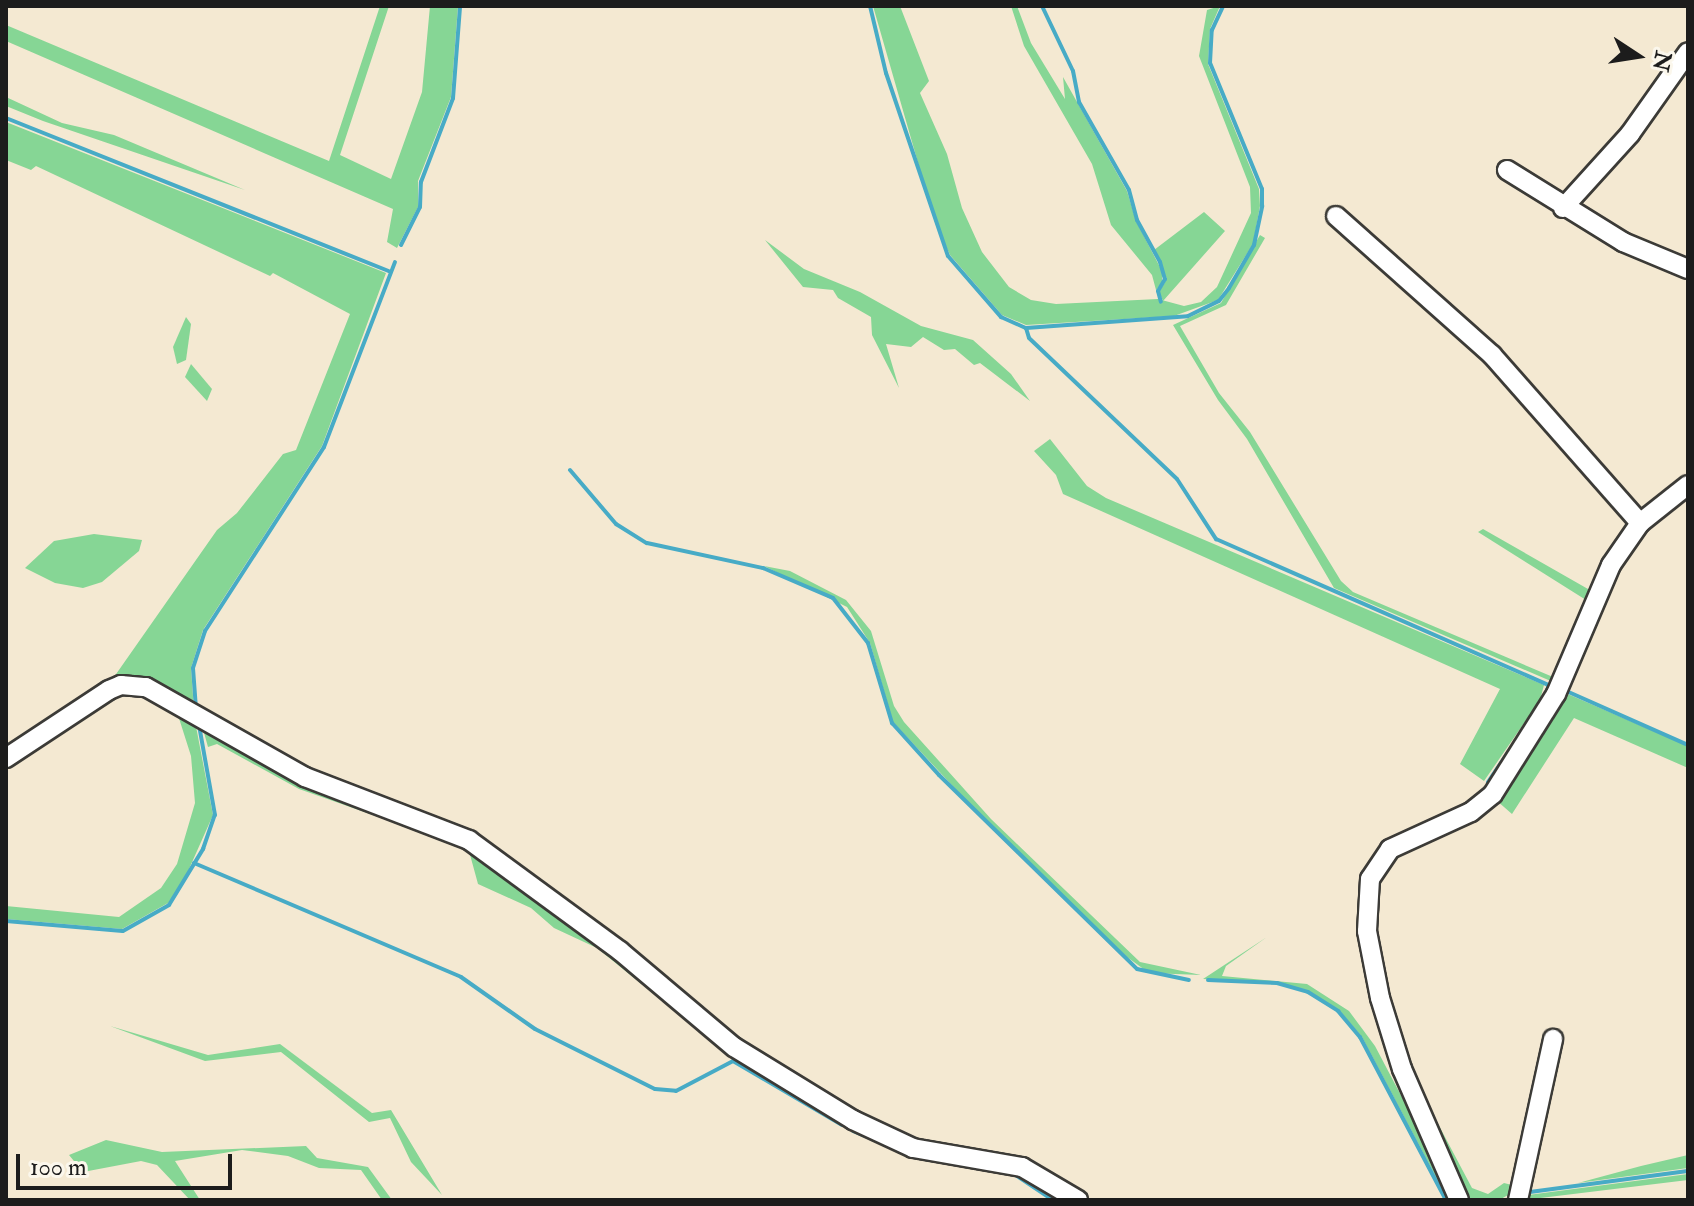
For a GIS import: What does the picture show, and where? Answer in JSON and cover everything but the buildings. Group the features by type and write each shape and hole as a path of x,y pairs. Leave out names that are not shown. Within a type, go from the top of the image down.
{"street":[{"path":"1563,208 1630,134 1688,52"},
{"path":"1507,170 1563,208 1688,269"},
{"path":"1336,216 1492,355 1640,523"},
{"path":"1459,1200 1402,1069 1380,998 1367,931 1370,879 1390,849 1408,836 1471,812 1493,794 1556,694 1611,565 1640,523 1688,485"},
{"path":"6,758 109,690 121,685 146,687 305,777 469,840 620,951 734,1047 853,1120 913,1148 1022,1167 1078,1200"},
{"path":"1518,1200 1553,1039"}],"green space":[{"path":"380,6 389,6 340,155 391,179 422,92 430,6 458,6 451,97 418,181 418,207 397,248 387,242 393,209 6,41 6,25 329,161"},
{"path":"873,6 900,6 929,81 920,93 947,154 962,208 982,252 1009,287 1031,300 1056,304 1158,299 1184,306 1201,302 1217,287 1251,213 1250,187 1199,56 1207,10 1220,6 1210,29 1208,64 1259,189 1260,206 1253,244 1218,300 1174,316 1026,325 1002,315 950,255 935,222"},
{"path":"1011,6 1017,6 1031,43 1065,99 1063,77 1127,191 1136,221 1162,271 1162,283 1156,290 1152,275 1111,225 1092,164 1024,46"},
{"path":"6,97 62,123 114,135 245,190 43,121 6,106"},
{"path":"6,122 386,273 322,446 203,630 191,668 194,710 169,694 107,687 217,530 237,513 283,454 296,450 350,314 273,273 270,276 36,166 31,170 6,160"},
{"path":"1204,212 1225,231 1163,301 1159,292 1167,279 1154,250"},
{"path":"1260,235 1265,238 1226,305 1180,326 1219,393 1250,432 1341,581 1353,592 1553,677 1578,632 1546,702 1553,682 1334,588 1247,439 1218,400 1173,325 1221,303"},
{"path":"765,240 804,269 860,292 921,326 973,340 1011,374 1030,401 980,363 974,365 955,349 944,350 923,337 911,347 886,344 899,388 872,335 871,317 838,298 833,290 803,287"},
{"path":"186,317 191,324 186,360 177,364 173,347"},
{"path":"191,364 212,389 207,401 185,377"},
{"path":"1050,439 1087,486 1106,498 1544,685 1540,700 1484,781 1460,764 1500,689 1063,494 1056,475 1034,451"},
{"path":"1483,529 1595,593 1578,631 1586,600 1478,532"},
{"path":"94,534 142,540 139,551 102,582 83,588 55,583 25,568 54,541"},
{"path":"764,566 790,571 846,600 871,631 894,706 904,722 991,819 1140,962 1201,975 1149,973 1127,957 990,826 893,722 870,643 847,607"},
{"path":"1563,692 1688,746 1688,768 1574,718 1512,814 1496,800"},
{"path":"177,712 194,716 213,815 181,887 168,903 122,929 6,919 6,906 119,917 161,888 177,864 195,803 191,756"},
{"path":"203,729 458,835 843,1122 733,1058 597,948 554,928 531,908 478,884 469,851 461,846 299,789 217,744 208,747"},
{"path":"1267,937 1226,966 1222,976 1307,984 1349,1011 1375,1046 1456,1200 1448,1200 1362,1037 1339,1010 1309,991 1278,982 1203,979"},
{"path":"110,1026 208,1055 280,1044 372,1113 391,1110 442,1195 411,1162 390,1118 369,1122 281,1052 205,1061"},
{"path":"1419,1088 1472,1188 1488,1194 1504,1183 1512,1185 1518,1171 1512,1200 1508,1200 1510,1194 1499,1200 1465,1200"},
{"path":"106,1140 162,1152 306,1146 317,1158 368,1167 392,1200 382,1200 361,1170 319,1168 288,1156 242,1150 175,1161 200,1200 190,1200 157,1165 141,1161 83,1172 69,1155"},
{"path":"1688,1155 1688,1168 1578,1183 1641,1166"},
{"path":"1688,1174 1688,1180 1524,1200 1528,1195"}],"waterway":[{"path":"401,245 420,207 421,182 453,98 460,6"},
{"path":"870,6 886,73 948,256 1001,317 1026,328 1188,316 1219,301 1229,288 1254,245 1262,206 1262,189 1210,63 1212,30 1223,6"},
{"path":"1042,6 1073,71 1079,102 1129,190 1137,220 1160,262 1165,279 1158,291 1161,302"},
{"path":"6,118 389,271"},
{"path":"196,709 193,668 205,631 324,447 395,262"},
{"path":"1026,328 1029,338 1177,479 1216,539 1549,685 1544,698"},
{"path":"570,470 616,524 647,543 763,568 833,598 868,643 892,723 939,775 1137,969 1189,980"},
{"path":"1564,690 1688,745"},
{"path":"6,921 123,931 169,905 203,849 215,815 199,725"},
{"path":"1488,782 1520,735"},
{"path":"194,863 461,977 535,1029 655,1089 676,1091 733,1061 842,1125"},
{"path":"1208,980 1277,983 1308,992 1338,1011 1360,1037 1446,1200"},
{"path":"853,1131 901,1151"},
{"path":"1530,1192 1688,1171"},
{"path":"1011,1172 1053,1200"}]}
